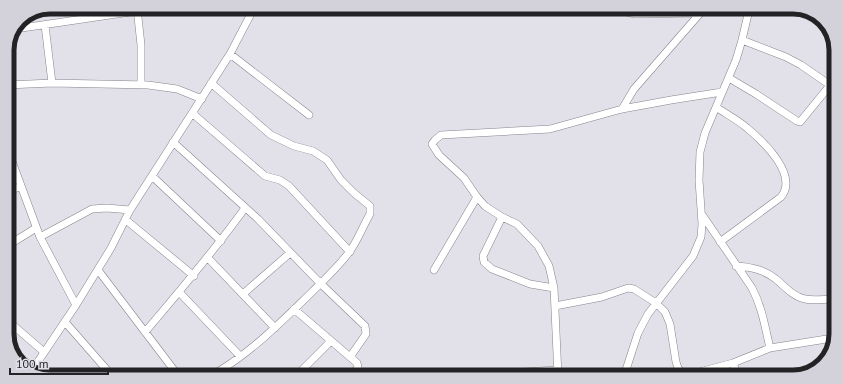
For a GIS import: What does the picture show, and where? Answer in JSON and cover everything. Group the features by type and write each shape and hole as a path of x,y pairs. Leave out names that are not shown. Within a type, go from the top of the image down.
{"street":[{"path":"21,28 109,14"},
{"path":"138,14 141,45 140,85"},
{"path":"35,366 98,270 130,210 230,54 251,14"},
{"path":"622,109 634,89 699,14"},
{"path":"626,370 638,333 648,314 693,256 701,237 702,215 699,180 700,152 705,133 729,78 742,40 748,14"},
{"path":"46,25 52,83"},
{"path":"742,40 786,57 807,68 829,84"},
{"path":"230,54 309,115"},
{"path":"729,78 800,122 829,86"},
{"path":"14,85 52,83 140,85 177,89 202,99"},
{"path":"211,83 270,135 294,146 313,151 327,160 341,180 370,206 370,214 350,252 275,328 240,356 228,370"},
{"path":"557,370 554,288 549,266 538,246 517,224 502,217 486,206 477,197 468,182 439,155 432,144 441,135 550,129 622,109 722,92"},
{"path":"716,107 747,127 774,154 784,173 786,185 781,197 720,242"},
{"path":"192,113 265,176 280,180 289,186 350,252"},
{"path":"173,142 245,208 365,326 366,334 350,357"},
{"path":"14,173 21,186 40,237 76,305"},
{"path":"152,176 222,241"},
{"path":"14,189 21,186"},
{"path":"434,270 477,197"},
{"path":"40,237 92,209 107,208 130,210"},
{"path":"145,332 194,276 222,241 245,208"},
{"path":"702,215 757,298 762,311 770,348"},
{"path":"502,217 484,256 484,262 492,269 530,284 554,288"},
{"path":"126,220 194,276"},
{"path":"14,242 36,228"},
{"path":"243,294 290,253"},
{"path":"208,258 275,328"},
{"path":"736,266 749,266 767,273 794,294 806,299 829,299"},
{"path":"98,270 174,370"},
{"path":"555,306 602,297 628,288 634,289 656,303 665,312 668,318 676,362 680,370"},
{"path":"180,293 240,356"},
{"path":"294,309 357,363 358,367 356,370"},
{"path":"65,322 107,370"},
{"path":"14,326 44,352"},
{"path":"707,370 733,363 752,354 770,348 828,339"},
{"path":"302,370 331,341"},
{"path":"733,363 736,370"}]}
